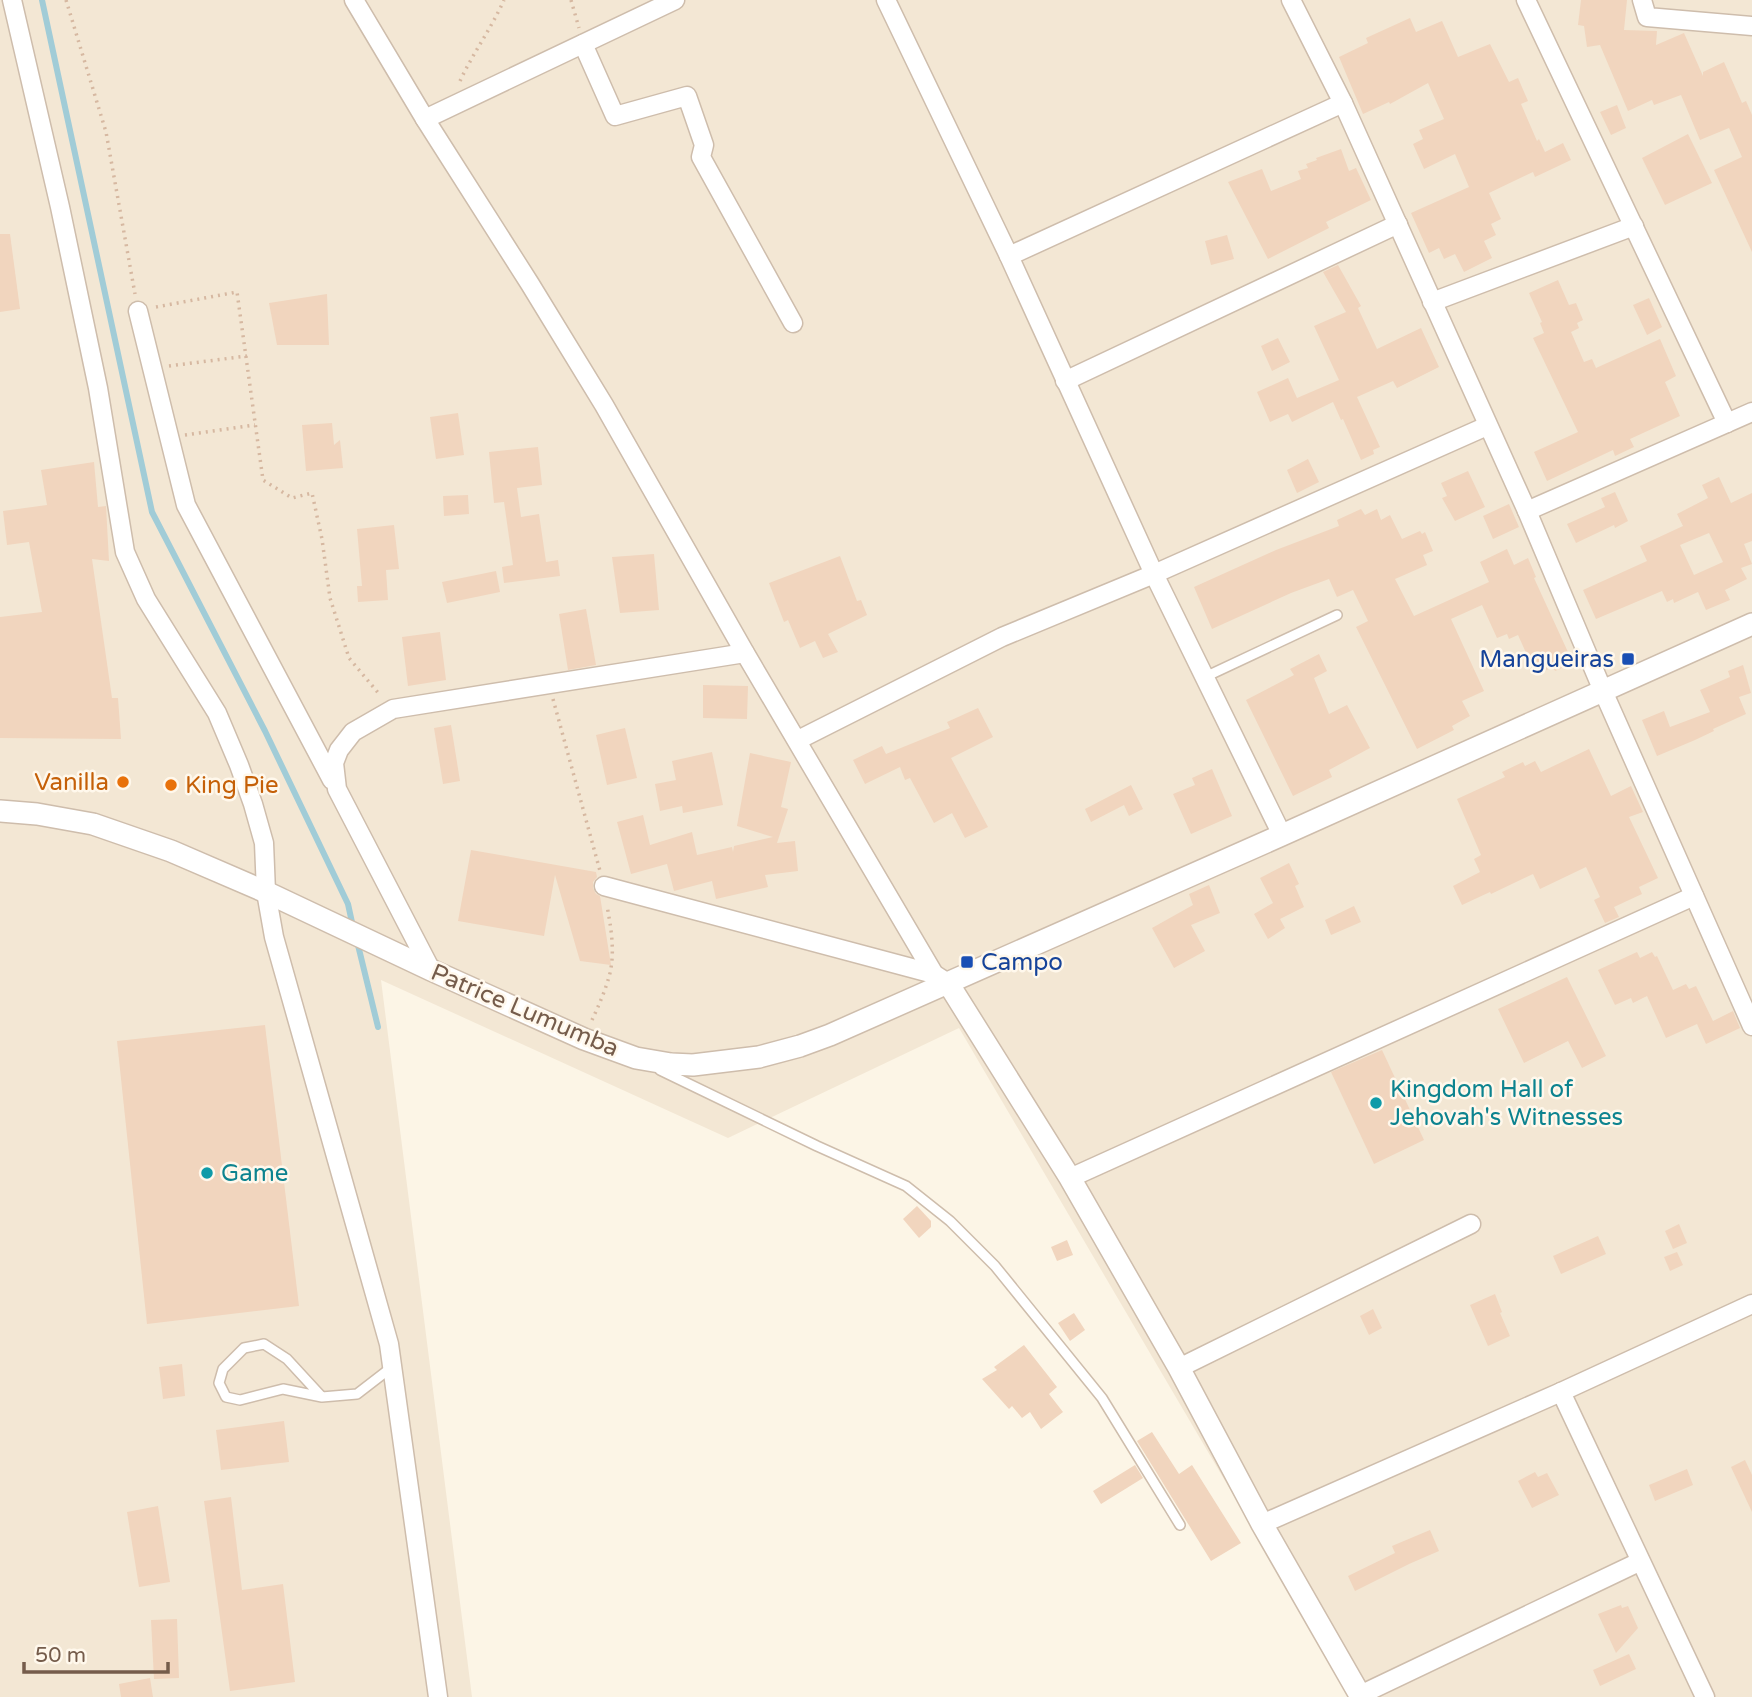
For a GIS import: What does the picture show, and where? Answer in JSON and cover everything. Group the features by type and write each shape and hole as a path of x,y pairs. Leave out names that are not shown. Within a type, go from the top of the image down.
{"street":[{"path":"12,0 98,388 125,552 146,599 217,713 239,765 264,843 266,892 274,937 389,1344 438,1697"},
{"path":"354,0 604,405 745,653 941,978 1070,1178 1361,1696 1639,1562"},
{"path":"425,119 675,0"},
{"path":"886,0 1009,256 1154,574 1282,835"},
{"path":"1291,0 1343,103 1527,511 1603,691 1752,1026"},
{"path":"1526,0 1727,423"},
{"path":"1642,0 1647,17 1752,26"},
{"path":"583,44 615,116 687,96 704,145 701,157 793,323"},
{"path":"1009,256 1343,103"},
{"path":"1065,381 1398,224"},
{"path":"1432,302 1634,226"},
{"path":"138,311 186,505 431,970"},
{"path":"1527,511 1752,412"},
{"path":"798,740 1002,637 1154,574 1488,426"},
{"name":"Patrice Lumumba","path":"266,892 584,1039 633,1057 693,1065 759,1058 830,1035 941,978 1282,835 1752,624"},
{"path":"337,789 334,764 339,750 353,732 393,709 745,653"},
{"path":"0,811 37,814 93,824 171,851 266,892"},
{"path":"604,886 941,978"},
{"path":"1070,1178 1694,896"},
{"path":"1179,1368 1471,1224"},
{"path":"1262,1524 1752,1304"},
{"path":"1560,1392 1705,1697"}],"lane":[{"path":"1205,677 1336,615"},
{"path":"633,1057 906,1186 950,1221 995,1266 1102,1398 1180,1525"},
{"path":"322,1397 287,1359 264,1344 244,1348 223,1369 219,1383 226,1398 240,1400 283,1389 322,1397 357,1394 392,1367"}],"path":[{"path":"66,0 106,132 138,311 237,292 263,480 292,498 312,493 330,598 349,658 393,709"},
{"path":"449,108 467,66 493,24 504,0"},
{"path":"572,0 583,44"},
{"path":"152,368 247,356"},
{"path":"169,438 256,425"},
{"path":"549,684 604,886 610,920 610,973 584,1039"}],"shaded area":[{"path":"0,0 1752,0 1752,1697 1352,1697 959,1028 728,1138 381,980 472,1697 0,1697"}],"building":[{"path":"1581,0 1627,0 1624,30 1657,31 1656,45 1684,33 1703,76 1703,72 1724,62 1742,103 1746,101 1752,115 1752,252 1714,170 1742,157 1729,128 1700,140 1681,95 1654,105 1652,100 1628,111 1600,45 1587,47 1584,26 1578,25"},
{"path":"1410,18 1416,32 1442,21 1458,57 1490,44 1509,82 1518,78 1528,101 1521,104 1537,141 1539,139 1545,152 1563,143 1571,160 1535,177 1533,172 1489,193 1501,219 1491,224 1496,235 1484,241 1492,258 1464,272 1455,254 1444,259 1439,248 1429,253 1411,213 1469,187 1455,154 1424,169 1413,144 1423,139 1419,130 1444,119 1428,83 1390,104 1389,102 1363,114 1339,57 1368,43 1366,38"},
{"path":"1617,105 1626,128 1611,135 1600,112"},
{"path":"1688,134 1712,183 1665,205 1642,158"},
{"path":"1341,149 1349,171 1356,168 1371,200 1326,222 1329,228 1268,259 1228,182 1262,169 1271,191 1301,179 1298,171 1308,168 1306,164 1317,160 1316,158"},
{"path":"0,234 10,234 20,309 0,312"},
{"path":"1227,235 1234,259 1211,265 1205,241"},
{"path":"1338,265 1361,306 1358,308 1377,349 1421,328 1439,367 1397,388 1393,381 1357,397 1380,447 1373,450 1374,454 1361,460 1333,402 1292,422 1288,414 1270,422 1257,392 1288,378 1297,398 1339,380 1314,326 1346,312 1323,272"},
{"path":"1558,280 1569,305 1576,303 1583,320 1577,323 1579,328 1571,332 1584,362 1592,359 1596,368 1660,339 1676,376 1665,382 1680,416 1630,439 1634,447 1615,456 1613,450 1547,481 1534,452 1578,432 1533,338 1544,333 1529,293"},
{"path":"327,294 329,345 277,345 269,303"},
{"path":"1649,298 1662,327 1647,335 1633,305"},
{"path":"1278,338 1290,362 1272,371 1261,346"},
{"path":"458,413 464,455 436,459 430,417"},
{"path":"332,423 334,445 340,440 343,468 306,471 302,425"},
{"path":"538,447 542,485 517,488 521,517 539,514 546,562 558,560 560,576 504,583 502,567 513,565 504,502 494,503 489,452"},
{"path":"1308,459 1319,482 1297,493 1287,470"},
{"path":"94,462 98,507 106,506 109,561 92,559 112,698 118,698 121,739 0,738 0,617 42,612 29,542 7,545 3,511 47,505 41,470"},
{"path":"1468,471 1485,507 1455,521 1442,498 1447,496 1441,483"},
{"path":"1719,477 1731,503 1752,493 1752,541 1744,544 1752,564 1741,568 1747,579 1725,590 1730,600 1706,610 1698,592 1674,603 1673,599 1667,602 1662,591 1596,619 1583,590 1647,561 1640,546 1683,526 1677,514 1708,498 1702,485","holes":["1709,533 1723,562 1694,575 1680,545"]},
{"path":"1615,492 1628,521 1576,543 1567,524 1605,507 1601,498"},
{"path":"468,495 469,514 444,516 443,496"},
{"path":"1509,504 1519,527 1493,539 1483,516"},
{"path":"1361,509 1365,515 1377,509 1381,520 1390,515 1402,539 1420,531 1422,534 1425,532 1433,551 1423,555 1427,565 1395,579 1414,616 1489,582 1480,562 1507,549 1514,565 1528,558 1536,577 1534,578 1573,663 1555,671 1553,667 1536,675 1518,635 1509,639 1507,634 1497,638 1482,605 1451,619 1484,691 1462,701 1470,716 1452,726 1454,730 1417,749 1356,627 1368,621 1353,590 1337,597 1329,579 1212,629 1194,587 1276,550 1339,526 1337,520"},
{"path":"394,525 399,569 386,570 388,600 358,602 357,586 362,586 357,529"},
{"path":"654,554 659,610 620,613 612,557"},
{"path":"840,556 857,601 861,600 867,615 828,634 838,652 823,658 815,641 800,648 788,620 784,622 769,583"},
{"path":"496,571 500,592 447,603 442,582"},
{"path":"586,609 596,665 568,670 559,614"},
{"path":"440,632 446,680 408,686 402,637"},
{"path":"1319,654 1327,671 1314,678 1329,714 1347,705 1370,748 1329,770 1332,777 1293,796 1246,700 1294,675 1290,669"},
{"path":"1743,665 1751,693 1739,697 1746,714 1657,756 1642,720 1664,711 1670,727 1710,712 1700,690 1730,677 1728,671"},
{"path":"703,685 748,686 747,719 703,718"},
{"path":"978,708 993,737 951,758 988,827 965,838 952,813 934,823 910,778 905,780 900,767 865,784 853,760 882,746 886,754 950,728 947,722"},
{"path":"451,725 460,781 443,784 434,728"},
{"path":"625,728 637,778 607,785 596,735"},
{"path":"1589,749 1611,796 1631,786 1643,812 1629,817 1658,878 1639,887 1642,894 1614,907 1619,917 1605,923 1594,900 1600,897 1586,867 1540,889 1533,874 1462,905 1453,886 1480,872 1474,859 1481,855 1457,799 1505,777 1502,772 1523,762 1525,766 1535,761 1541,772"},
{"path":"712,752 723,805 683,813 682,806 660,811 655,784 676,780 672,761"},
{"path":"750,753 791,762 781,807 788,809 777,843 795,841 798,871 765,875 768,887 716,899 712,881 674,891 667,864 631,874 617,822 643,815 650,845 692,832 697,855 732,847 733,852 734,846 773,837 737,826"},
{"path":"1212,769 1232,816 1191,834 1173,794 1195,785 1192,778"},
{"path":"1131,785 1143,809 1129,816 1124,805 1091,822 1085,809"},
{"path":"471,850 596,872 593,888 600,896 611,965 580,961 555,875 544,936 458,921"},
{"path":"1289,863 1299,884 1295,886 1304,907 1280,919 1285,928 1268,939 1254,914 1273,903 1260,878"},
{"path":"1209,885 1220,913 1191,925 1205,951 1174,968 1152,928 1193,905 1189,894"},
{"path":"1354,906 1361,922 1331,935 1325,920"},
{"path":"1637,952 1640,958 1652,952 1657,956 1673,990 1686,984 1689,989 1696,986 1713,1021 1733,1011 1740,1028 1706,1044 1697,1024 1666,1038 1647,996 1633,1003 1631,998 1615,1005 1598,970"},
{"path":"1567,977 1606,1056 1582,1068 1568,1041 1524,1063 1498,1009"},
{"name":"Game","path":"265,1025 299,1306 147,1324 117,1041"},
{"name":"Kingdom Hall of Jehovah's Witnesses","path":"1382,1050 1424,1140 1374,1164 1331,1072"},
{"path":"917,1206 931,1221 931,1227 919,1238 903,1219"},
{"path":"1679,1224 1687,1243 1673,1249 1665,1231"},
{"path":"1598,1236 1606,1254 1561,1274 1553,1256"},
{"path":"1067,1240 1073,1255 1057,1261 1051,1247"},
{"path":"1677,1252 1683,1265 1670,1271 1664,1257"},
{"path":"1495,1294 1510,1336 1488,1346 1470,1305"},
{"path":"1373,1309 1382,1328 1369,1335 1360,1316"},
{"path":"1074,1313 1085,1330 1070,1341 1058,1323"},
{"path":"1024,1345 1057,1387 1049,1394 1063,1412 1041,1429 1030,1412 1022,1418 1012,1406 1009,1409 982,1379 997,1370 994,1367"},
{"path":"182,1364 185,1396 163,1399 159,1367"},
{"path":"284,1421 289,1462 221,1470 216,1430"},
{"path":"1152,1432 1179,1474 1192,1465 1241,1543 1211,1561 1137,1441"},
{"path":"1745,1460 1752,1475 1752,1512 1731,1467"},
{"path":"1135,1465 1143,1478 1101,1504 1093,1491"},
{"path":"1687,1469 1693,1485 1655,1501 1649,1485"},
{"path":"1535,1472 1538,1477 1547,1473 1559,1495 1532,1508 1518,1481"},
{"path":"231,1497 242,1590 283,1584 295,1682 230,1691 204,1501"},
{"path":"158,1506 170,1582 139,1587 127,1512"},
{"path":"1430,1530 1439,1551 1355,1591 1348,1576 1395,1553 1392,1546"},
{"path":"1621,1605 1622,1608 1628,1606 1638,1628 1616,1653 1598,1614"},
{"path":"177,1619 179,1678 154,1679 151,1620"},
{"path":"1629,1654 1636,1669 1600,1686 1593,1670"},
{"path":"150,1678 153,1697 121,1697 119,1684"}],"waterway":[{"path":"42,0 152,512 265,731 348,904 353,927"},
{"path":"357,941 378,1027"}],"place":[{"name":"Mangueiras","path":"1628,659"},
{"name":"Vanilla","path":"123,782"},
{"name":"King Pie","path":"171,785"},
{"name":"Campo","path":"967,962"},
{"name":"Kingdom Hall of Jehovah's Witnesses","path":"1376,1103"},
{"name":"Game","path":"207,1173"}]}
